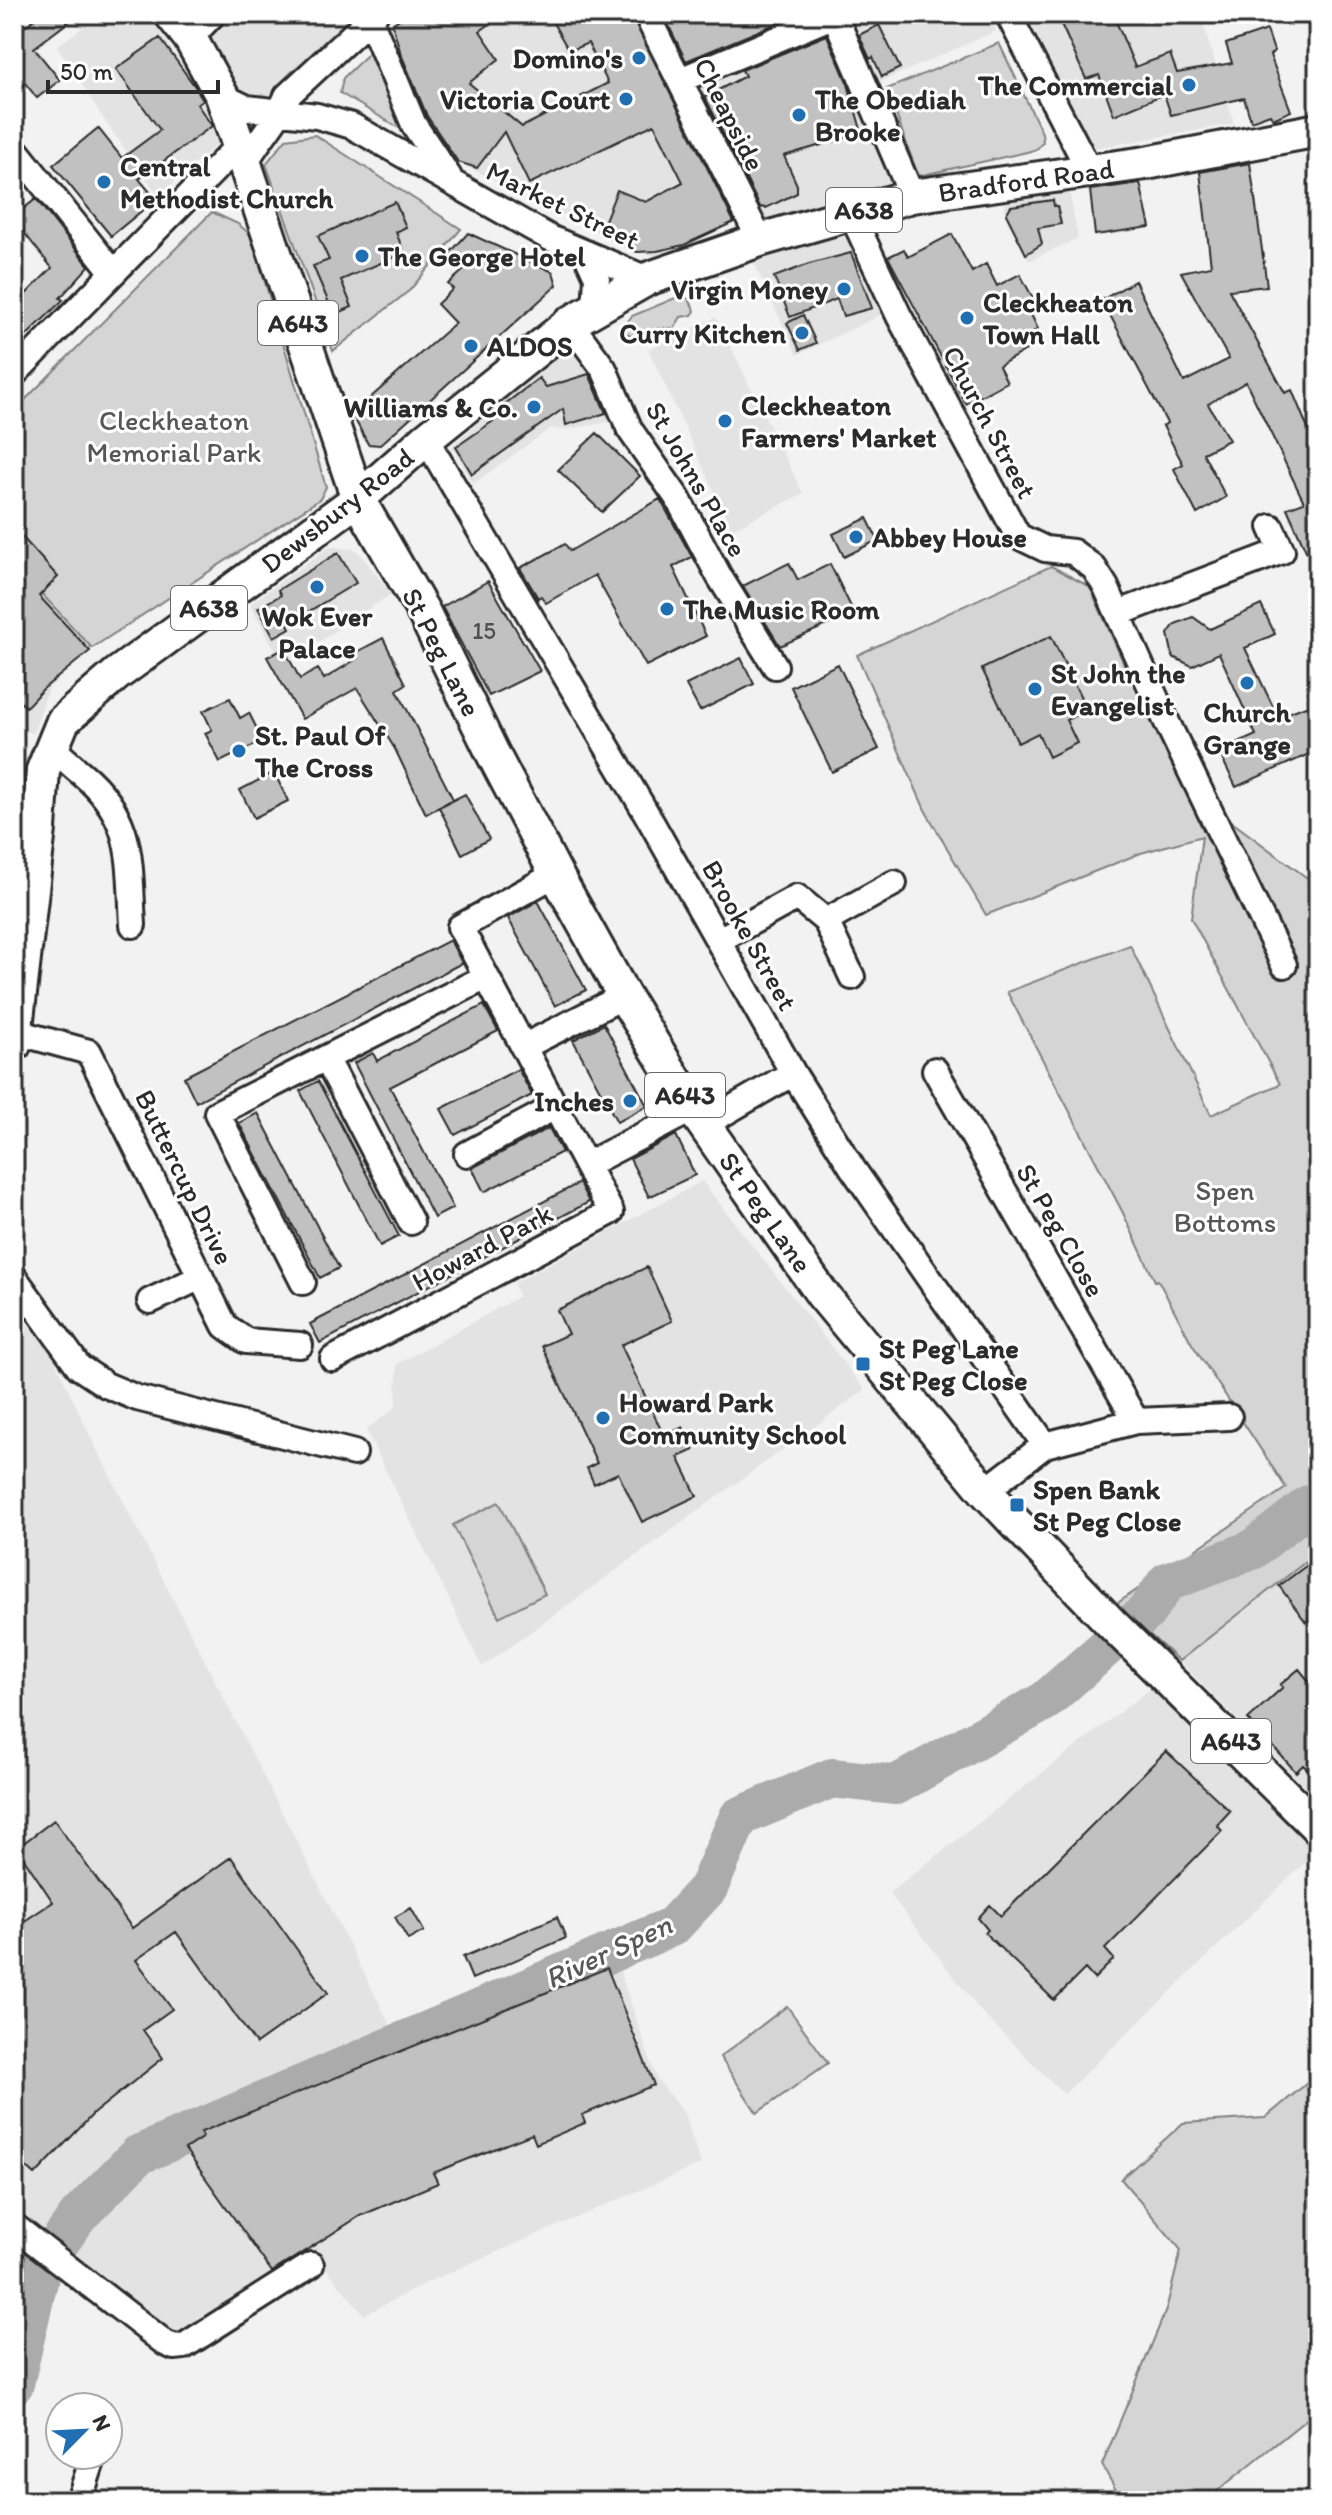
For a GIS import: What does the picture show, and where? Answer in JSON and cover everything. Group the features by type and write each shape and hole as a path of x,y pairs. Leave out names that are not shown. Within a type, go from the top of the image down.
{"main road":[{"name":"A643","path":"180,26 222,96 358,499"},
{"name":"Bradford Road","path":"647,279 760,240 912,196 1316,136"},
{"name":"Dewsbury Road","path":"15,1038 43,770 63,721 117,674 358,499 426,439 583,316 647,279"},
{"name":"St Peg Lane","path":"358,499 424,613 493,754 624,996 699,1116 822,1294 985,1491 1111,1623 1318,1828"}],"street":[{"path":"180,26 213,14"},
{"name":"Cheapside","path":"646,14 760,240"},
{"path":"680,80 834,14 912,196"},
{"path":"1008,14 1089,170"},
{"path":"14,374 113,272 254,145 281,112 287,96 372,16"},
{"name":"Market Street","path":"372,16 414,125 453,183"},
{"name":"Market Street","path":"222,96 247,108 317,116 352,126 550,238 647,279"},
{"path":"14,148 113,272"},
{"name":"Church Street","path":"851,213 899,316 1018,536 1045,549 1073,552 1094,568 1119,613 1161,710 1284,965"},
{"path":"583,316 597,277 586,253"},
{"name":"St Johns Place","path":"583,316 630,430 678,499 719,576 775,666"},
{"name":"Brooke Street","path":"426,439 638,797 793,1073 853,1169 1045,1445"},
{"path":"1119,613 1282,551 1271,527"},
{"path":"52,749 102,790 120,817 128,852 133,925"},
{"name":"Howard Park","path":"333,1359 611,1212 460,927 556,874"},
{"path":"826,921 894,883"},
{"path":"719,940 797,897 826,921 852,977"},
{"path":"303,1282 217,1113 486,977"},
{"path":"523,1047 624,996"},
{"name":"Buttercup Drive","path":"15,1038 89,1052 225,1326 246,1341 300,1345"},
{"name":"Howard Park","path":"326,1058 411,1222"},
{"name":"St Peg Close","path":"935,1070 1136,1421"},
{"path":"586,1165 793,1073"},
{"path":"467,1154 555,1107"},
{"path":"14,1277 79,1367 106,1385 137,1398 354,1453"},
{"path":"150,1301 201,1277"},
{"path":"985,1491 1045,1445 1136,1421 1229,1417"},
{"path":"14,2226 174,2347 184,2346 311,2265"},
{"path":"79,2501 89,2471"}],"shaded area":[{"path":"101,14 148,14 215,114 221,140 159,196 107,124 57,46"},
{"path":"182,14 356,14 297,75 268,96 240,93"},
{"path":"405,14 632,14 667,77 736,221 657,256 637,252 458,162 425,113 408,78 392,24"},
{"path":"658,14 824,14 897,186 762,219"},
{"path":"849,14 988,14 996,31 878,83"},
{"path":"1026,14 1200,14 1234,124 1094,148"},
{"path":"1069,191 1078,238 1029,261 1006,214 1004,203"},
{"path":"848,233 883,314 797,355 754,263"},
{"name":"Cleckheaton Farmers' Market","path":"716,317 803,494 732,529 648,349"},
{"path":"572,338 599,372 614,421 564,430 551,428 473,484 452,446"},
{"path":"330,546 357,550 391,594 282,663 250,604"},
{"path":"14,564 92,648 48,689 33,734 14,726"},
{"name":"Howard Park Community School","path":"702,1181 865,1390 482,1667 366,1430 396,1407 397,1364 518,1297 514,1283"},
{"path":"14,1324 39,1327 92,1440 401,2046 615,1958 657,2079 684,2113 701,2164 434,2279 364,2315 311,2250 177,2335 14,2216"},
{"path":"1318,1552 1318,1799 1317,1799 1179,1661"},
{"path":"1156,1684 1318,1841 1318,1850 1064,2094 982,2013 889,1893"}],"green space":[{"path":"999,43 1042,133 1043,142 1037,149 1027,152 918,176 887,89"},
{"path":"372,50 385,91 411,135 340,93 343,78"},
{"path":"315,135 461,229 410,290 333,351 266,164 286,139"},
{"name":"Cleckheaton Memorial Park","path":"212,212 238,224 251,235 326,487 320,499 92,648 14,564 14,411"},
{"path":"680,296 689,299 695,311 692,315 681,317 674,328 655,329 646,339 636,340 622,329 632,316"},
{"name":"Spen Bottoms","path":"1051,566 1090,587 1132,682 1152,674 1228,819 1318,886 1318,1552 1179,1661 1116,1604 1286,1488 1192,1344 1158,1280 1155,1281 1122,1211 1007,992 1130,945 1211,1115 1280,1084 1191,918 1202,836 1141,853 986,915 925,810 857,655"},
{"path":"499,1502 545,1594 499,1617 453,1525"},
{"path":"787,2006 828,2063 757,2113 720,2057"},
{"path":"1318,2074 1318,2410 1205,2501 1122,2501 1102,2465 1166,2310 1181,2250 1121,2179 1183,2123 1265,2118"}],"building":[{"path":"41,14 79,14 34,48 60,80 37,98 14,69 14,23 20,30"},
{"path":"407,14 504,14 480,31 499,59 469,83 522,127 608,83 588,43 569,51 548,14 631,14 734,222 684,245 657,251 637,252 600,233 617,190 646,202 683,182 654,124 529,184 504,132 477,168 458,162 427,116 401,54 392,24"},
{"path":"663,14 799,14 686,61"},
{"path":"1089,14 1113,14 1135,67 1170,54 1177,73 1232,63 1226,44 1267,30 1274,51 1270,55 1291,111 1273,119 1270,114 1251,121 1244,98 1171,115 1164,94 1114,115 1099,75 1086,79 1061,24"},
{"path":"879,25 900,68 882,77 859,35"},
{"path":"827,35 848,84 862,133 784,156 797,185 797,193 766,208 760,207 705,97 745,76 742,70"},
{"path":"160,38 196,88 203,100 197,104 212,126 139,179 156,199 111,236 53,165 98,128 122,158 160,130 116,69"},
{"path":"1250,163 1267,286 1229,290 1285,393 1292,390 1318,453 1318,578 1287,508 1304,502 1246,382 1208,404 1229,440 1203,453 1226,497 1197,514 1174,469 1183,464 1163,426 1167,423 1102,300 1135,281 1184,382 1229,359 1181,272 1211,266 1200,172"},
{"path":"1140,183 1150,227 1095,235 1090,190"},
{"path":"36,199 89,266 60,298 63,300 14,348 14,306 52,268 14,220 14,216"},
{"path":"1053,200 1061,224 1038,228 1042,244 1026,254 1006,214 1011,206"},
{"name":"The George Hotel","path":"395,202 406,227 396,232 404,253 341,280 352,307 334,315 313,266 329,260 318,236"},
{"path":"468,233 553,272 557,285 380,445 368,444 352,414 455,323 437,304 453,289 448,284 465,269 450,253"},
{"name":"Cleckheaton Town Hall","path":"952,234 972,272 986,264 997,286 1020,274 1035,302 1027,306 1038,329 1025,337 1031,347 999,366 1007,382 966,404 888,257 904,249 908,257"},
{"path":"851,253 872,308 843,316 837,299 790,317 774,277"},
{"name":"Curry Kitchen","path":"803,315 816,343 800,350 787,323"},
{"path":"589,374 606,413 566,425 563,409 472,474 456,447 509,410 505,404 539,378 546,387"},
{"path":"597,433 640,476 602,512 558,470"},
{"path":"660,499 692,557 673,567 706,636 646,666 595,575 546,603 541,596 538,598 520,568 565,544 570,551"},
{"name":"Abbey House","path":"867,518 878,540 844,557 833,534"},
{"path":"14,528 58,577 39,596 90,651 26,707 14,697"},
{"name":"Wok Ever Palace","path":"338,553 356,583 288,624 290,628 274,637 258,608 281,595 278,590"},
{"path":"789,563 798,580 830,564 854,613 780,646 743,586"},
{"path":"488,581 540,671 489,696 442,607"},
{"name":"Church Grange","path":"1261,605 1275,634 1245,648 1278,717 1308,705 1318,726 1318,750 1236,787 1219,752 1256,735 1219,653 1192,666 1173,657 1168,634 1175,624 1193,617 1210,629"},
{"name":"St John the Evangelist","path":"1051,636 1087,710 1066,720 1077,743 1049,757 1038,733 1018,743 982,669"},
{"path":"383,638 406,684 397,690 453,799 426,814 395,749 357,688 302,719 267,657 284,649 300,679 318,669 324,679 358,658 355,653"},
{"path":"741,658 754,684 700,711 686,685"},
{"path":"838,664 879,749 832,772 791,687"},
{"path":"230,698 240,718 249,713 263,741 220,762 205,733 212,730 203,711"},
{"path":"274,772 288,801 254,818 240,790"},
{"path":"465,794 489,839 462,854 439,807"},
{"path":"538,901 586,990 555,1006 508,918"},
{"path":"450,940 462,963 196,1102 184,1077"},
{"path":"484,1005 498,1031 390,1087 453,1208 434,1218 354,1063 373,1053 377,1061"},
{"path":"604,1024 647,1106 617,1122 573,1040"},
{"path":"518,1069 532,1095 455,1135 441,1109"},
{"path":"318,1081 399,1236 380,1246 300,1091"},
{"path":"258,1113 339,1268 320,1278 239,1123"},
{"path":"549,1128 562,1152 484,1192 472,1168"},
{"path":"676,1135 695,1175 649,1197 630,1159"},
{"path":"579,1183 589,1202 320,1343 310,1324"},
{"path":"647,1267 672,1321 621,1345 664,1436 683,1427 694,1450 678,1457 697,1496 642,1522 618,1473 594,1484 587,1468 597,1463 542,1346 568,1334 557,1310"},
{"path":"1318,1557 1318,1613 1306,1622 1279,1586"},
{"path":"1299,1669 1318,1692 1318,1779 1303,1765 1296,1772 1248,1719"},
{"path":"1166,1751 1230,1811 1217,1825 1222,1831 1105,1949 1114,1959 1094,1979 1085,1969 1054,2000 985,1933 988,1930 978,1918 990,1905 1001,1916"},
{"path":"54,1820 132,1928 231,1857 328,1993 256,2044 176,1932 136,1960 172,2009 143,2030 163,2058 94,2113 35,2175 14,2156 14,1928 53,1902 17,1848"},
{"path":"411,1908 424,1931 408,1940 395,1917"},
{"path":"557,1917 566,1938 472,1979 463,1957"},
{"path":"607,1968 654,2085 582,2115 585,2123 536,2144 532,2134 433,2173 438,2183 360,2216 272,2272 185,2149 203,2137 201,2132"}],"waterway":[{"name":"River Spen","path":"14,2384 41,2268 79,2215 138,2155 673,1926 708,1888 739,1817 832,1778 896,1785 1045,1701 1146,1612 1167,1582 1252,1550 1309,1505 1318,1504"}],"place":[{"name":"Domino's","path":"639,58"},
{"name":"The Commercial","path":"1189,85"},
{"name":"Victoria Court","path":"626,99"},
{"name":"The Obediah Brooke","path":"799,115"},
{"name":"Central Methodist Church","path":"104,182"},
{"name":"The George Hotel","path":"362,256"},
{"name":"Virgin Money","path":"844,289"},
{"name":"Cleckheaton Town Hall","path":"967,318"},
{"name":"Curry Kitchen","path":"802,333"},
{"name":"ALDOS","path":"471,346"},
{"name":"Williams & Co.","path":"534,407"},
{"name":"Cleckheaton Farmers' Market","path":"725,421"},
{"name":"Abbey House","path":"856,537"},
{"name":"Wok Ever Palace","path":"317,587"},
{"name":"The Music Room","path":"667,609"},
{"name":"Church Grange","path":"1247,683"},
{"name":"St John the Evangelist","path":"1035,689"},
{"name":"St. Paul Of The Cross","path":"239,751"},
{"name":"Inches","path":"630,1101"},
{"name":"St Peg Lane St Peg Close","path":"863,1364"},
{"name":"Howard Park Community School","path":"603,1418"},
{"name":"Spen Bank St Peg Close","path":"1017,1505"}]}
